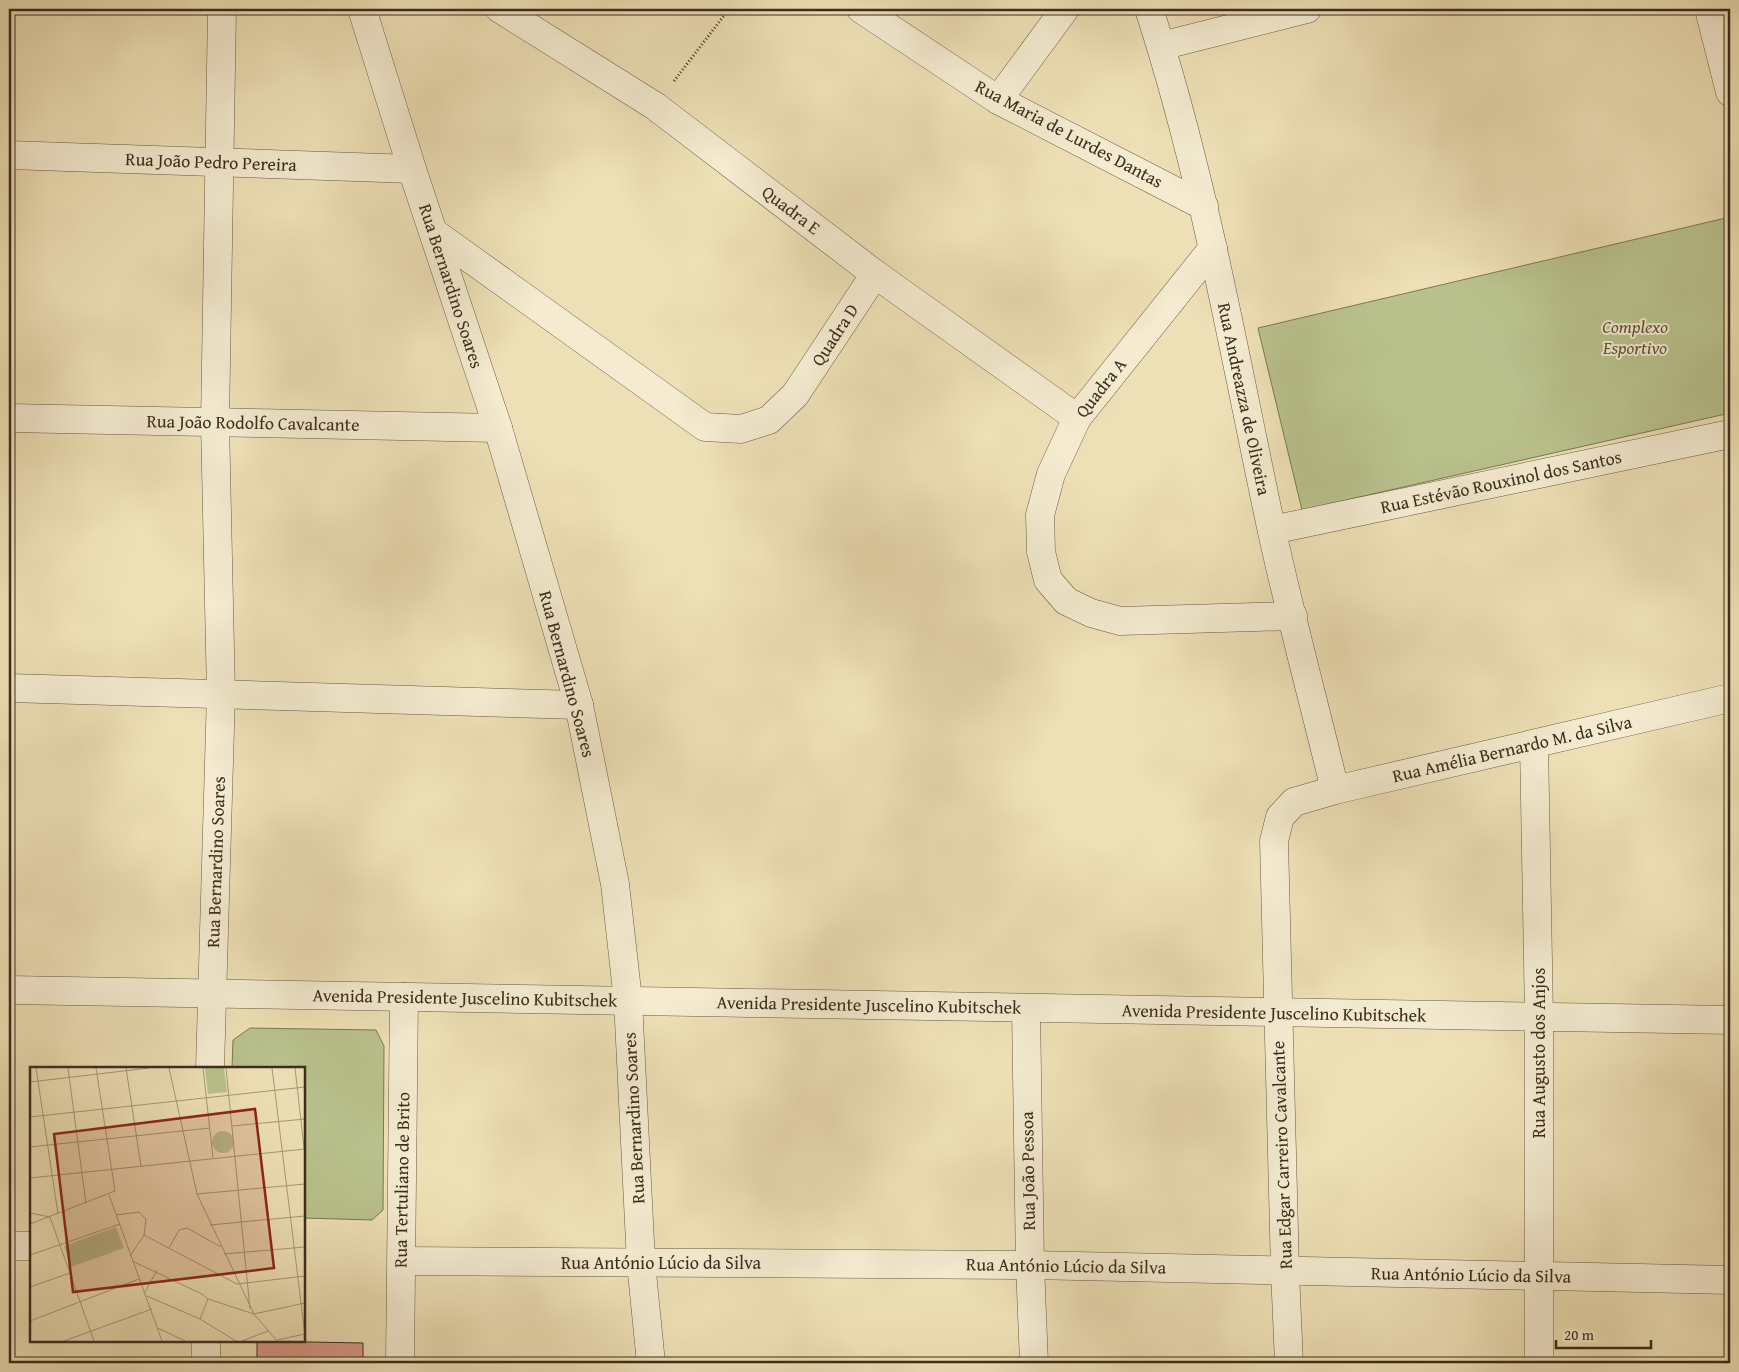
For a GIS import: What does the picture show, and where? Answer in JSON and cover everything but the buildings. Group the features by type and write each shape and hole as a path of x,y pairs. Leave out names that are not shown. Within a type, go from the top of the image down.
{"street":[{"name":"Rua Bernardino Soares","path":"210,1067 221,694 215,422 222,9"},
{"name":"Rua Bernardino Soares","path":"362,9 412,169 498,428 579,705 615,884 628,1000 642,1263 651,1363"},
{"name":"Quadra E","path":"500,9 655,106 875,274 1077,418"},
{"name":"Rua Maria de Lurdes Dantas","path":"861,9 998,100 1204,206"},
{"path":"998,100 1066,9"},
{"name":"Rua Andreazza de Oliveira","path":"1149,9 1161,46 1204,206 1272,530 1335,790"},
{"path":"1161,46 1308,9"},
{"path":"1709,9 1730,92"},
{"name":"Rua João Pedro Pereira","path":"9,155 412,169"},
{"name":"Quadra D","path":"433,232 705,427 741,429 769,420 795,395 875,274"},
{"name":"Quadra A","path":"1213,248 1077,418 1051,474 1040,515 1040,552 1048,580 1066,601 1100,616 1120,620 1293,616"},
{"name":"Rua João Rodolfo Cavalcante","path":"9,418 498,428"},
{"name":"Rua Estévão Rouxinol dos Santos","path":"1272,530 1730,434"},
{"path":"9,688 579,705"},
{"name":"Rua Amélia Bernardo M. da Silva","path":"1294,802 1335,790 1730,698"},
{"name":"Rua Augusto dos Anjos","path":"1534,744 1539,1016 1539,1363"},
{"name":"Rua Edgar Carreiro Cavalcante","path":"1289,1363 1274,841 1280,817 1294,802"},
{"name":"Avenida Presidente Juscelino Kubitschek","path":"9,990 1730,1020"},
{"name":"Rua Tertuliano de Brito","path":"400,1363 404,997"},
{"name":"Rua João Pessoa","path":"1026,1009 1030,1265 1034,1363"},
{"path":"9,1246 30,1246"},
{"name":"Rua António Lúcio da Silva","path":"402,1261 1030,1265 1730,1280"},
{"path":"206,1342 206,1363"}],"path":[{"path":"655,106 729,9"}],"green space":[{"name":"Complexo Esportivo","path":"1730,217 1730,413 1302,510 1258,328"},
{"path":"250,1028 376,1030 384,1046 383,1210 372,1220 305,1218 305,1067 232,1067 233,1040"}]}
